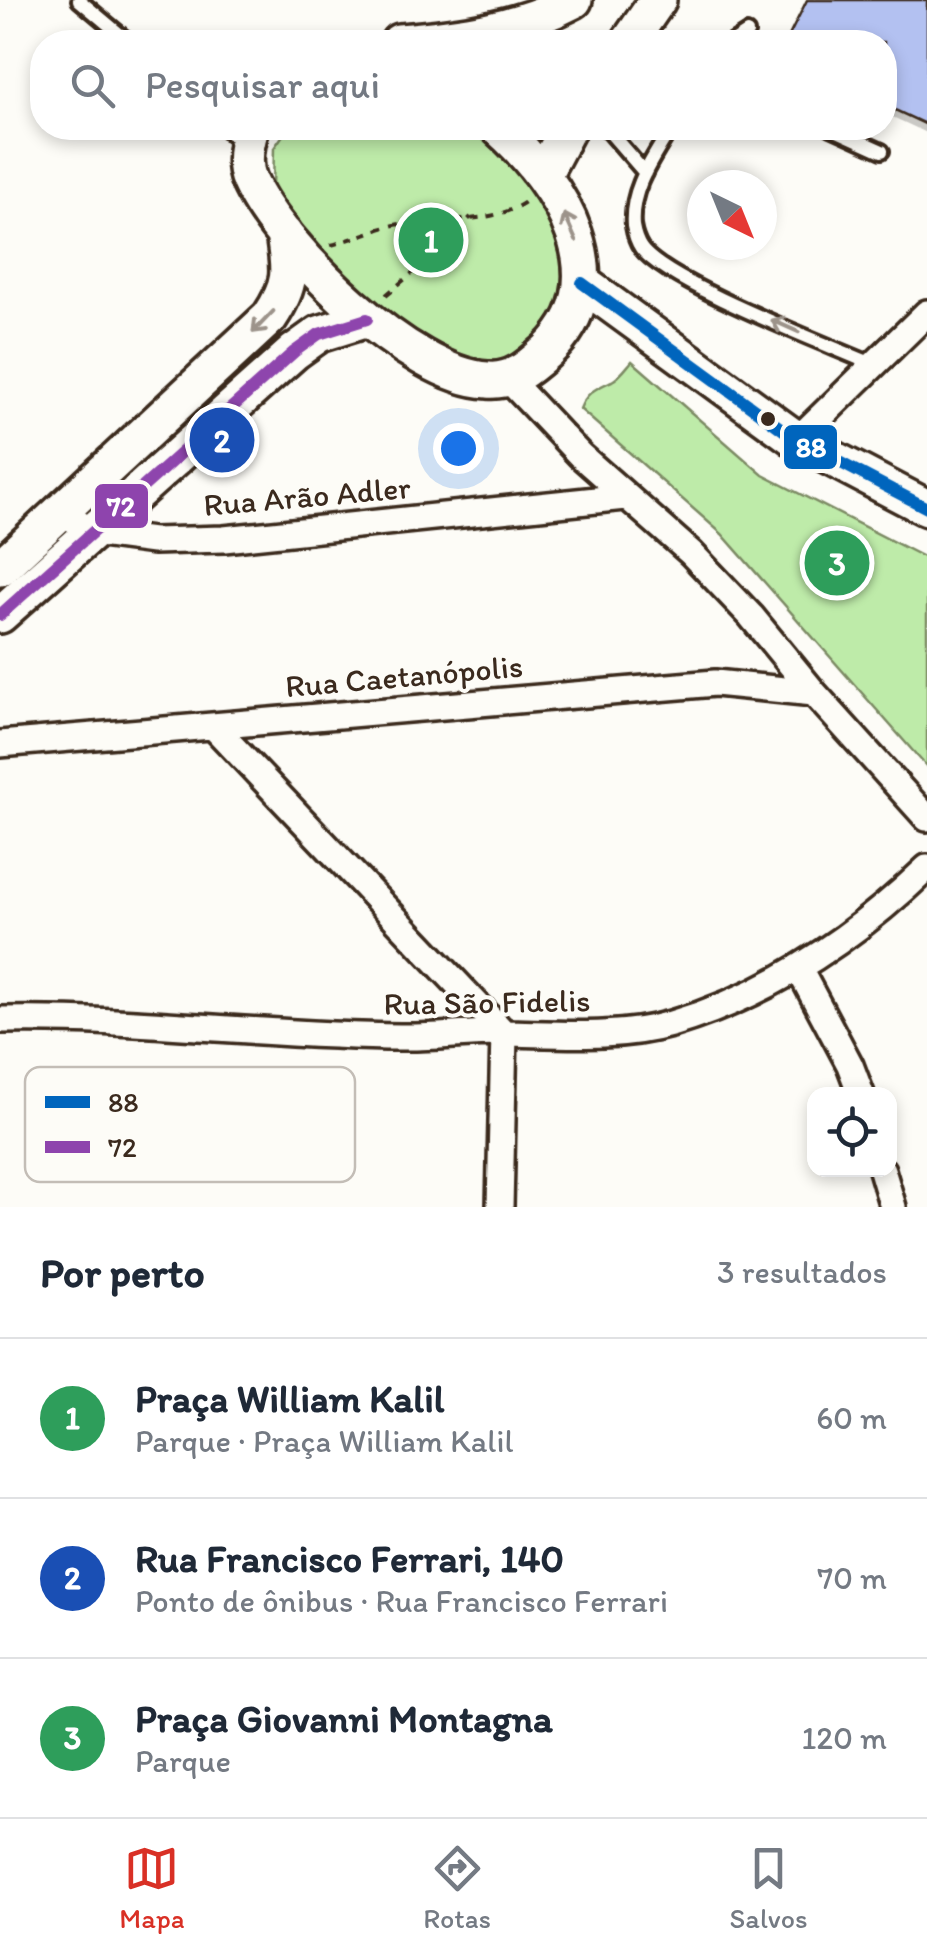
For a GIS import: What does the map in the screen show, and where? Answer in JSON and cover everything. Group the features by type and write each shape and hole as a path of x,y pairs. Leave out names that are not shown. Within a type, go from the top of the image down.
{"main road":[{"path":"638,30 658,0"},
{"path":"487,30 565,5"},
{"path":"539,30 565,5"},
{"path":"241,140 248,177 284,234 367,320 447,371 484,380 509,380 552,346 571,319 582,283 583,261 574,230 546,180 513,140"},
{"path":"546,180 563,140"},
{"path":"0,568 270,316 285,295 290,273 284,234"},
{"path":"582,283 797,440 927,508"},
{"path":"0,615 294,352 318,334 367,320"}],"street":[{"path":"797,440 927,313"},
{"path":"509,380 625,496 691,553 927,818"},
{"name":"Rua Arão Adler","path":"62,511 92,533 153,541 224,539 625,496"},
{"name":"Rua Caetanópolis","path":"0,744 715,683 814,693"},
{"path":"212,726 504,1033 500,1207"},
{"name":"Rua São Fidelis","path":"0,1020 165,1023 400,1038 504,1033 578,1037 670,1024 799,969 864,924 927,868"},
{"path":"799,969 858,1087"},
{"path":"884,1177 893,1207"}],"lane":[{"path":"79,0 115,30"},
{"path":"617,140 646,173"},
{"path":"664,140 634,194 633,230 641,248 693,284 874,364"},
{"path":"859,140 882,150"}],"path":[{"path":"325,247 394,225 438,218 488,217 517,207 546,180"},
{"path":"367,320 371,309 471,218"}],"green space":[{"path":"280,140 486,140 511,160 556,220 572,291 544,347 497,363 467,360 407,337 310,251 273,188 274,148"},
{"path":"632,361 763,475 927,559 927,767 722,534 580,409 589,395 618,377"}],"building":[{"path":"807,0 927,0 927,125 897,111 897,30 792,30"}],"transit line":[{"name":"88","path":"582,283 797,440 927,508"},
{"name":"72","path":"0,615 294,352 319,334 367,319"}],"place":[{"name":"Praça William Kalil","path":"431,240"},
{"name":"Rua Francisco Ferrari, 140","path":"222,440"},
{"name":"Praça Giovanni Montagna","path":"837,563"}]}
